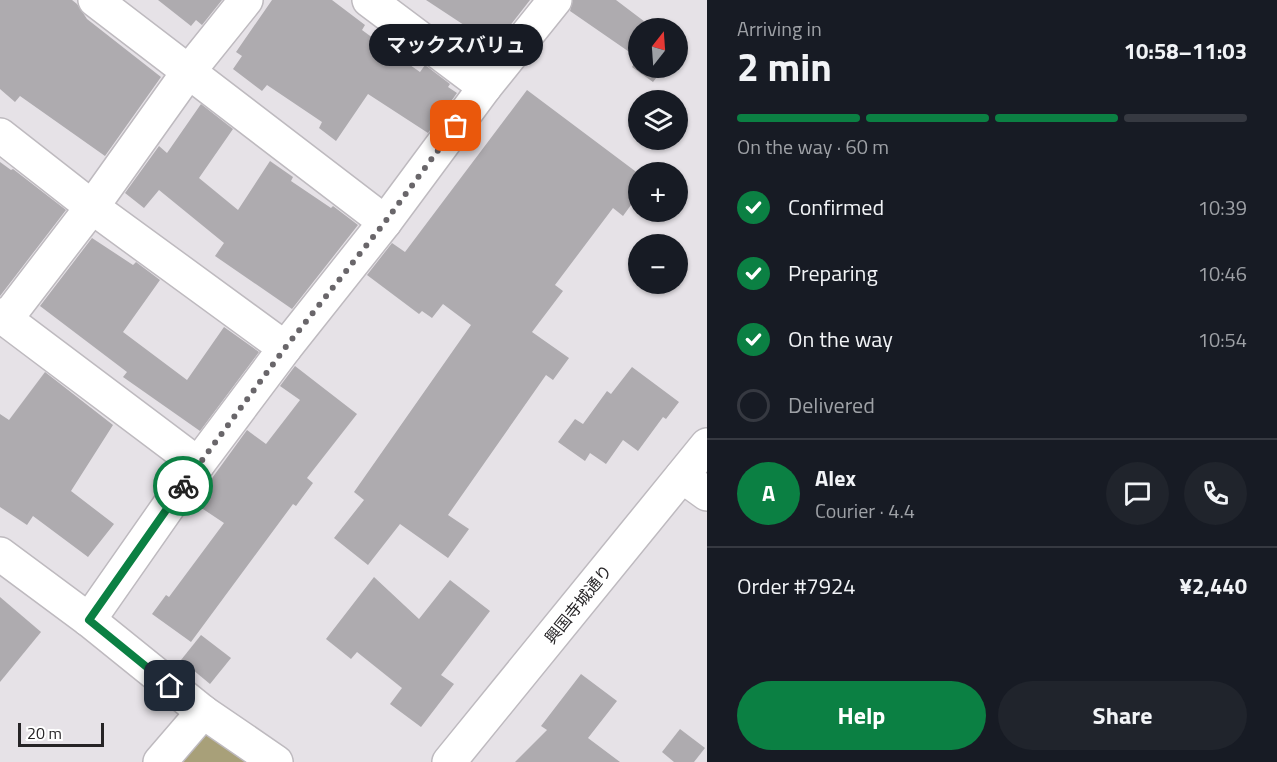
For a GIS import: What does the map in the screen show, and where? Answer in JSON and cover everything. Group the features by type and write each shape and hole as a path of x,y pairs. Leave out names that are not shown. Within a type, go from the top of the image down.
{"street":[{"path":"95,0 385,222"},
{"path":"198,464 3,317 92,207 189,71 246,0"},
{"path":"369,0 485,87"},
{"path":"89,620 198,464 285,348 385,222 485,87 555,0"},
{"path":"0,135 92,207 285,348"},
{"name":"興国寺城通り","path":"449,762 695,485 707,445"},
{"path":"0,554 89,620 203,712 276,762"},
{"path":"160,762 203,712"}],"shaded area":[{"path":"202,725 257,762 164,762"}],"building":[{"path":"0,0 72,0 87,19 161,77 105,156 20,96 15,102 0,89"},
{"path":"158,0 222,0 202,25 196,20 191,26"},
{"path":"272,0 332,0 365,25 362,30 420,72 425,65 450,84 448,87 457,93 428,133 368,94 336,141 319,128 322,122 267,85 262,91 233,69 242,56 236,52"},
{"path":"426,0 530,0 495,45 490,42 487,46 468,35 467,27"},
{"path":"573,0 616,0 640,18 628,18 628,51 570,11"},
{"path":"527,90 628,166 628,209 623,216 613,208 555,285 563,291 532,332 569,358 553,380 546,375 448,515 469,529 448,558 400,524 368,565 334,538 364,500 354,492 471,325 443,304 432,318 422,311 419,314 367,275 392,243 405,252"},
{"path":"201,104 233,129 199,178 238,210 270,161 293,177 291,181 331,208 333,206 358,225 292,309 215,256 224,243 159,190 144,208 125,193 159,146 167,153"},
{"path":"0,162 11,170 13,169 66,210 0,296"},
{"path":"92,238 133,265 136,262 160,280 123,332 187,380 224,327 259,352 200,431 123,377 127,372 40,306"},
{"path":"295,366 357,414 307,478 313,483 296,506 293,504 191,642 152,614 166,595 169,597 224,523 194,503 247,430 266,444 300,400 280,386"},
{"path":"632,367 679,402 666,419 663,417 638,451 623,440 606,464 590,453 585,461 558,442 575,419 583,424 607,391 611,394"},
{"path":"45,372 113,425 71,491 114,524 88,557 33,516 27,525 0,507 0,414 9,420"},
{"path":"374,577 419,619 450,580 490,611 441,675 454,684 421,727 390,704 402,688 357,652 351,659 326,639"},
{"path":"0,597 41,632 0,682"},
{"path":"201,635 231,658 210,684 181,660"},
{"path":"581,674 617,701 588,738 620,762 515,762 547,730 541,726"},
{"path":"680,729 705,748 694,762 674,762 662,752"}],"way so far":[{"path":"183,486 285,348 385,222 456,126"}],"place":[{"name":"マックスバリュ","path":"456,126"}],"route":[{"path":"170,686 89,620 183,486"}]}
